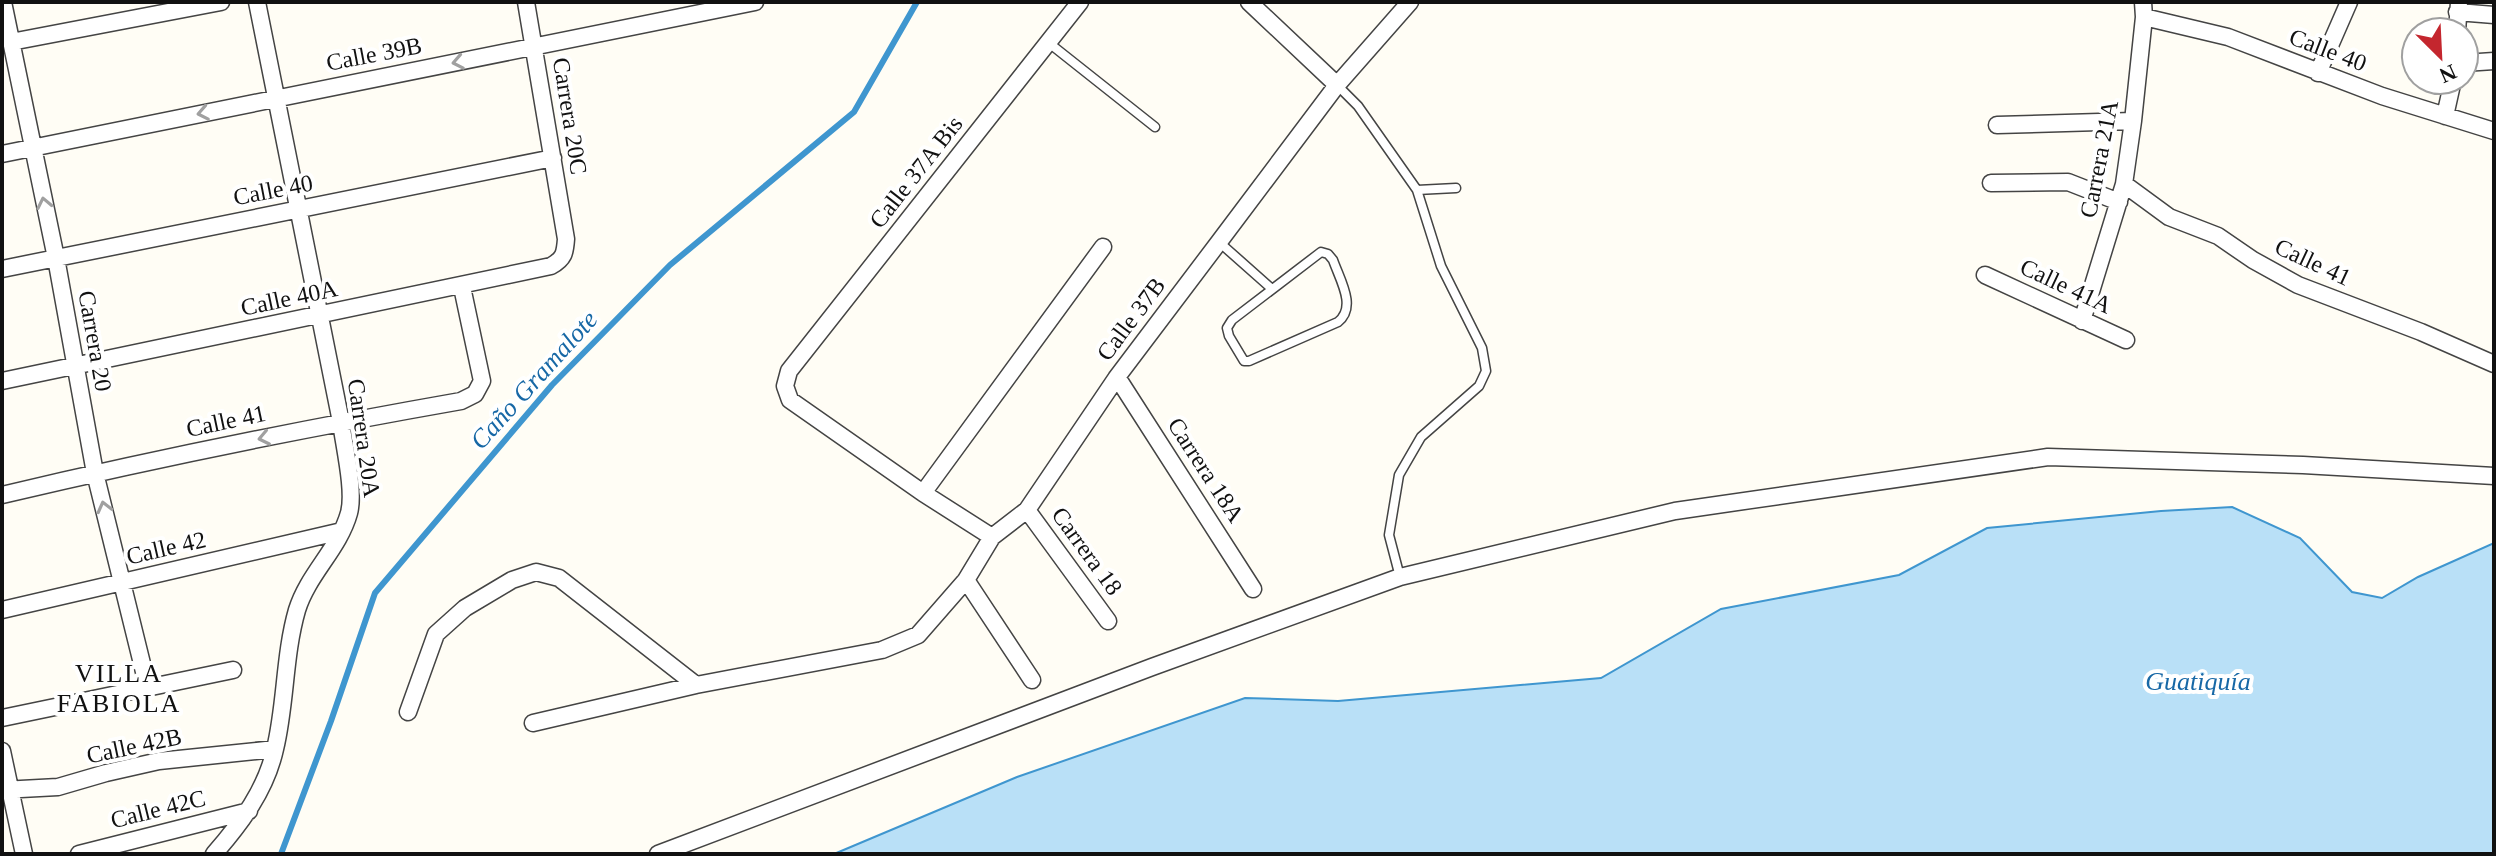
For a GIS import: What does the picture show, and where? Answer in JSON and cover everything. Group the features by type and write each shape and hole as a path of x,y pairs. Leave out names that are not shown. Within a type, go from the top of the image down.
{"street":[{"name":"Carrera 20","path":"3,2 11,42 10,80 33,147 95,473 148,688"},
{"path":"11,42 221,2"},
{"name":"Carrera 20A","path":"214,854 249,811 267,774 275,749 297,609 311,578 342,531 350,511 341,422 257,2"},
{"name":"Carrera 20C","path":"526,2 566,239"},
{"name":"Calle 39B","path":"2,154 755,2"},
{"name":"Calle 37A Bis","path":"923,493 790,400 785,386 789,371 1080,2"},
{"path":"1249,2 1337,85"},
{"name":"Calle 37B","path":"533,723 696,685 882,650 918,635 966,580 992,537 1027,510 1117,377 1337,85 1410,2"},
{"path":"2318,73 2349,2"},
{"path":"2458,7 2494,15"},
{"name":"Calle 40","path":"2143,9 2228,37 2318,73 2494,131"},
{"name":"Carrera 21A","path":"2082,321 2124,184 2143,9"},
{"path":"2445,116 2449,96"},
{"path":"1997,125 2133,121"},
{"name":"Calle 40","path":"2,269 553,158"},
{"path":"1991,183 2068,182 2119,202"},
{"name":"Calle 41","path":"2124,184 2169,217 2218,236 2298,285 2494,364"},
{"name":"Calle 40A","path":"2,381 551,266 562,260 566,252 566,239"},
{"path":"992,537 923,493 1103,247"},
{"name":"Calle 41A","path":"1985,275 2126,340"},
{"name":"Calle 41","path":"2,495 341,422 461,401 475,394 482,381 462,287"},
{"name":"Carrera 18A","path":"1117,377 1253,589"},
{"path":"658,854 1152,667 1400,577 1675,511 2048,457 2303,465 2494,476"},
{"name":"Carrera 18","path":"1027,510 1108,621"},
{"name":"Calle 42","path":"2,610 342,531"},
{"path":"408,712 436,634 465,608 512,580 536,572 559,578 696,685"},
{"path":"966,580 1032,680"},
{"path":"2,718 233,670"},
{"name":"Calle 42B","path":"6,790 58,787 159,761 275,749"},
{"path":"2,751 6,790 24,854"},
{"name":"Calle 42C","path":"79,854 249,811"}],"lane":[{"path":"1049,43 1155,127"},
{"path":"1337,85 1358,106 1417,190 1441,266 1482,348 1486,371 1479,386 1421,437 1399,475 1389,535 1400,577"},
{"path":"1417,190 1456,188"},
{"path":"1219,242 1272,289"},
{"path":"1321,252 1333,260 1349,308 1346,316 1338,322 1244,361 1227,328 1232,320 1272,289 1321,252"}],"water":[{"name":"Guatiquía","path":"2232,507 2300,538 2352,592 2382,598 2418,577 2494,543 2494,854 834,854 1017,777 1245,698 1338,701 1601,678 1721,609 1899,575 1987,528"}],"waterway":[{"name":"Caño Gramalote","path":"281,854 375,593 552,385 670,265 854,112 917,2"}],"district":[{"name":"VILLA FABIOLA","path":"119,688"}]}
